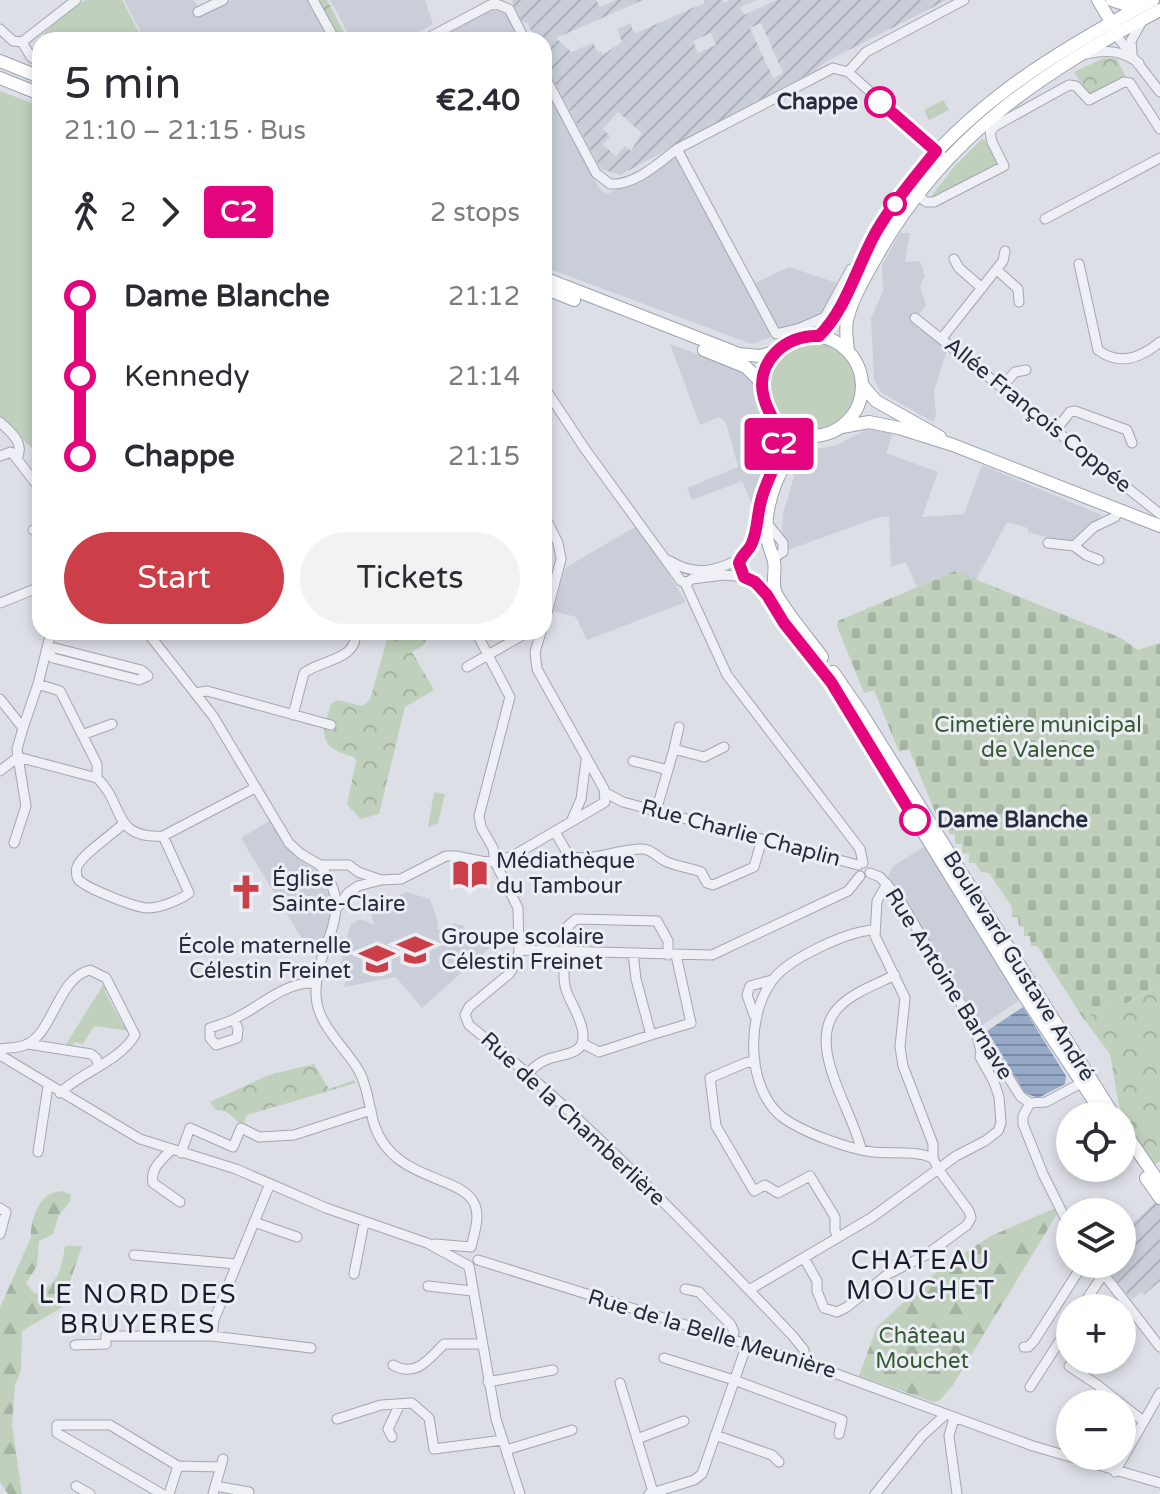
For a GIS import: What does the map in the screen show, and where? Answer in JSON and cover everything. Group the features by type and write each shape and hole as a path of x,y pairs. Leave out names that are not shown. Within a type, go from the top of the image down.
{"main road":[{"path":"1098,0 1116,32"},
{"path":"1116,32 1110,0 1124,4 1149,2"},
{"path":"819,336 834,320 876,233 895,204 957,129 1015,81 1069,45 1116,32 1149,2"},
{"path":"848,351 846,298 917,195 947,160 1076,56 1160,10"},
{"path":"3,62 32,74"},
{"path":"0,78 32,91"},
{"path":"552,281 739,354 752,356 775,352"},
{"path":"552,291 746,367 762,383"},
{"path":"842,427 859,405 863,386 859,367 848,351 835,341 819,336 795,339 775,352 767,363 762,383 767,409 786,429 806,436 829,434 861,422 877,422 953,445 1160,526"},
{"path":"863,386 876,401 923,425 953,445"},
{"name":"Boulevard Gustave André","path":"778,423 779,451 761,501 758,524 740,568 831,682 1082,1082 1099,1102"},
{"name":"Boulevard Gustave André","path":"806,436 787,460 771,501 767,523 772,574 778,597 860,711 1102,1102"},
{"path":"745,553 757,547 772,555"},
{"path":"750,580 765,580 772,574"},
{"path":"1136,1153 1160,1198"},
{"path":"1136,1159 1160,1184"}],"street":[{"path":"35,32 76,0"},
{"path":"198,12 223,0"},
{"path":"313,0 331,32"},
{"path":"845,71 866,52 964,0"},
{"path":"439,32 499,2 509,9 521,32"},
{"path":"1130,54 1134,32 1145,18"},
{"path":"0,29 13,41 22,42 32,34"},
{"path":"1116,32 1160,92"},
{"path":"22,42 32,58"},
{"path":"1076,56 1105,51 1130,54"},
{"path":"552,90 596,173 604,182 616,185 627,182 677,149 829,69 845,71 947,160"},
{"path":"1000,117 1069,85 1076,86 1089,100 1124,82 1130,83 1160,129"},
{"path":"917,195 926,202 934,202 1004,166 986,129"},
{"path":"677,149 776,334 822,319 846,298"},
{"path":"1045,219 1160,158"},
{"path":"942,338 997,270 1005,251"},
{"path":"954,259 959,268 982,288"},
{"path":"1079,264 1098,350 1108,358 1121,360 1138,357 1160,342"},
{"path":"997,270 1018,289 1019,302"},
{"name":"Allée François Coppée","path":"915,318 1160,514"},
{"path":"1002,387 1015,372 1026,370"},
{"path":"552,399 667,559 686,575 724,575 750,580"},
{"path":"1055,431 1070,412 1075,411 1127,430 1132,443"},
{"path":"0,422 19,442 21,451 17,459"},
{"path":"0,456 11,452 32,479"},
{"path":"1074,546 1094,527 1115,517 1119,510"},
{"path":"552,531 561,559 552,593"},
{"path":"1048,543 1074,546 1099,560"},
{"path":"686,575 715,570 745,553"},
{"path":"686,575 687,593 727,675 860,849 861,864 857,873 865,875"},
{"path":"0,603 32,590"},
{"path":"14,843 26,806 17,749 49,640"},
{"path":"153,640 218,724 289,843 320,865 331,879 337,908"},
{"path":"293,715 304,673 349,653 356,640"},
{"path":"481,640 510,697 479,816 481,827 493,848 495,862 518,908 519,950 712,955 848,891 865,875"},
{"path":"467,667 514,640"},
{"path":"539,640 535,652 537,669 603,789 598,807 588,808 581,799"},
{"path":"55,648 141,670 148,676 139,680 53,658 46,650 55,648"},
{"path":"38,684 60,691 97,764 97,778"},
{"path":"195,693 207,691 331,725"},
{"path":"1,702 23,728"},
{"path":"82,735 112,724"},
{"path":"656,811 679,727"},
{"path":"674,749 704,757 724,747"},
{"path":"18,757 97,778 104,784 123,824 130,831 151,837 163,836 255,788"},
{"path":"0,771 18,757"},
{"path":"571,822 581,799 587,759"},
{"path":"633,761 668,770"},
{"path":"584,787 594,783 603,789"},
{"name":"Rue Charlie Chaplin","path":"603,789 623,802 861,864"},
{"name":"Rue Charlie Chaplin","path":"495,862 511,857 598,807 623,802"},
{"path":"123,824 79,862 76,872 86,885 138,907 151,908 183,898 189,893 163,836"},
{"path":"555,832 569,856 579,859 642,849 655,852 663,860 701,872 707,883 713,885 754,867 762,839"},
{"path":"460,1259 468,1248 477,1215 474,1202 465,1192 410,1168 382,1142 361,1074 333,1037 318,1005 316,983 337,908 348,893 358,886 401,879 451,855 495,862"},
{"path":"320,865 349,865 358,872 381,880"},
{"path":"331,879 337,867"},
{"path":"358,872 358,886"},
{"name":"Rue Antoine Barnave","path":"865,875 880,877 899,898 1021,1097 1030,1103"},
{"path":"804,1258 817,1281 819,1301 824,1308 837,1312 888,1274 926,1255 967,1225 971,1218 933,1158 933,1144 903,1066 900,1047 905,998 874,930 877,901 887,884"},
{"path":"335,889 348,893"},
{"path":"529,1072 544,1061 577,1050 582,1043 583,1037 564,978 568,926 576,919 657,921 668,941 691,1023 599,1052 582,1043"},
{"path":"757,1017 747,995 750,986 772,980 814,951 863,930 874,930"},
{"name":"Rue de la Chamberlière","path":"519,950 517,962 509,974 469,1007 465,1015 469,1025 529,1072 673,1211 804,1350 804,1362"},
{"path":"633,953 636,979 651,1035"},
{"path":"15,1065 74,977 90,970 106,978 135,1030 132,1040 60,1093"},
{"path":"861,1149 830,1068 829,1026 833,1014 847,1001 895,975"},
{"path":"772,980 757,1017 755,1061 759,1083 770,1104 782,1117 801,1128 861,1149 872,1152 919,1152 933,1158"},
{"path":"234,1019 284,988 306,982 316,983"},
{"path":"749,1290 871,1218 968,1148 993,1136 1001,1123 999,1097 980,1057 974,1023"},
{"path":"0,1052 26,1045 91,1054 99,1066"},
{"path":"0,1052 48,1086 140,1139 236,1169 269,1186 364,1223 427,1243 473,1263"},
{"path":"755,1061 710,1078 716,1126 754,1191 765,1185 778,1193 810,1176 835,1217 835,1231 839,1237"},
{"path":"1056,1200 1023,1124 1023,1116 1030,1103 1046,1102 1082,1082"},
{"path":"38,1152 48,1086"},
{"path":"180,1202 153,1183 152,1176 154,1168 176,1152 190,1128 233,1147 241,1128 259,1137 294,1135 371,1110"},
{"path":"212,1336 214,1320 269,1186"},
{"path":"0,1208 6,1212 0,1234"},
{"path":"254,1222 297,1237"},
{"path":"354,1274 364,1223"},
{"path":"427,1243 477,1252 473,1263 472,1291 481,1344 504,1445 520,1494"},
{"path":"134,1255 237,1264"},
{"name":"Rue de la Belle Meunière","path":"473,1263 804,1362 950,1416 1115,1472 1160,1483"},
{"path":"1024,1347 1034,1341 1074,1278"},
{"path":"1108,1278 1160,1347"},
{"path":"428,1286 472,1291"},
{"path":"685,1289 699,1292 731,1325 734,1330 732,1339"},
{"path":"75,1345 106,1344 106,1336 212,1336 311,1348"},
{"path":"393,1365 402,1370 420,1368 444,1344 481,1344"},
{"path":"620,1383 651,1493 694,1480 702,1474 747,1344"},
{"path":"1030,1387 1056,1347"},
{"path":"664,1358 842,1420 839,1434"},
{"path":"488,1382 553,1370"},
{"path":"1081,1374 1143,1421"},
{"path":"1115,1472 1160,1393"},
{"path":"337,1419 381,1405 412,1403 429,1418 434,1449 504,1445 572,1430"},
{"path":"392,1437 388,1429 400,1404"},
{"path":"875,1494 922,1436 950,1416"},
{"path":"950,1416 949,1436 957,1494"},
{"path":"637,1439 684,1421"},
{"path":"162,1494 57,1433 57,1425 110,1425 178,1466 222,1463 214,1490 251,1491"},
{"path":"715,1435 772,1455 779,1462"},
{"path":"169,1494 178,1466"},
{"path":"76,1486 90,1494"}],"shaded area":[{"path":"124,0 194,0 202,15 231,0 308,0 324,32 141,32"},
{"path":"330,0 425,0 433,24 419,32 348,32"},
{"path":"511,0 596,0 600,7 616,0 643,0 556,38 571,52 593,43 603,55 622,42 617,29 631,23 636,33 704,3 704,0 722,0 724,3 729,0 757,0 741,7 744,15 777,0 947,0 829,60 816,70 620,175 601,169 552,78 552,32 532,32 527,23 522,22","holes":["761,23 783,73 773,78 750,28","711,33 716,45 698,53 693,41","618,112 642,133 631,151 625,146 616,156 603,145 610,136 603,129"]},
{"path":"490,8 506,12 516,32 445,32"},
{"path":"552,101 600,189 607,194 647,175 673,155 678,156 773,336 752,344 552,270"},
{"path":"900,233 910,233 905,262 920,261 925,276 920,286 926,305 914,321 948,347 934,391 936,415 933,422 882,393 874,380 871,318 883,291 882,265"},
{"path":"789,267 837,283 825,313 782,331 776,329 755,283"},
{"path":"670,344 733,367 753,382 774,447 753,507 742,481 692,500 687,488 738,467 726,423 719,417 700,425"},
{"path":"868,429 893,433 886,453 938,472 922,517 964,514 982,465 1102,515 1070,543 1028,532 1028,528 1007,522 976,580 955,571 917,587 906,562 891,567 889,516 788,550 782,531 783,514 799,459 812,450 837,445"},
{"path":"638,525 686,602 587,640 576,617 553,611 565,568"},
{"path":"271,820 289,849 316,870 329,885 332,909 322,947 303,941 241,838"},
{"path":"925,846 1020,1000 981,1026 903,897 887,878 893,866"},
{"name":"Groupe scolaire Célestin Freinet","path":"406,892 430,899 438,922 437,929 451,933 453,923 464,926 466,934 497,941 422,1008 396,977 344,987 346,981 336,977 344,951 334,947 337,936 347,938 351,924 361,919 374,925 371,912"},
{"path":"1157,1201 1160,1205 1160,1281 1144,1295 1141,1292 1136,1296 1127,1294 1114,1278 1136,1278 1136,1220"}],"green space":[{"path":"85,0 122,0 139,32 46,32"},
{"path":"318,0 327,0 344,32 335,32"},
{"path":"1104,58 1117,59 1126,77 1090,96 1074,72"},
{"path":"0,91 32,103 32,448 0,417"},
{"path":"943,100 949,110 929,120 924,110"},
{"path":"982,139 999,165 935,199 930,198 954,167"},
{"path":"812,342 829,345 844,355 854,370 857,387 854,404 844,419 829,429 812,432 795,429 780,419 770,404 767,387 770,370 780,355 795,345"},
{"name":"Cimetière municipal de Valence","path":"955,571 1121,638 1138,650 1160,643 1160,985 1125,1004 1121,999 1083,1018 1037,946 1031,946 1030,936 1024,936 1024,927 1019,926 1018,917 1012,917 1012,907 989,873 981,872 975,863 969,863 969,854 962,853 962,844 955,844 955,834 949,834 948,825 942,824 942,815 936,814 909,749 899,752 874,690 864,693 837,626 838,621"},
{"path":"387,640 426,640 412,652 434,690 405,707 379,814 361,819 347,805 355,757 334,749 325,739 324,732 331,704 338,700 362,706 370,700"},
{"path":"434,792 445,794 438,823 428,827"},
{"path":"105,982 110,991 105,989 105,992 123,1025 131,1031 94,1026 83,1044 75,1042 71,1047 65,1046"},
{"path":"1160,985 1160,1161 1154,1165 1136,1140 1136,1102 1119,1102 1110,1054 1083,1018 1121,999 1126,1004"},
{"path":"314,1064 329,1089 354,1080 356,1083 247,1115 243,1125 228,1113 216,1110 210,1102 269,1075"},
{"path":"62,1191 71,1195 70,1202 59,1215 53,1234 39,1241 37,1266 26,1283 35,1294 49,1286 58,1275 65,1246 82,1246 61,1308 22,1331 21,1370 15,1385 12,1425 22,1494 8,1494 0,1482 0,1308 31,1237 38,1207 49,1195"},
{"name":"Château Mouchet","path":"1055,1208 1056,1216 953,1385 939,1401 933,1402 859,1376 877,1327 940,1269 991,1236"}],"water":[{"path":"1023,1007 1066,1076 1065,1084 1038,1098 1025,1093 987,1031"}],"bus line":[{"name":"C2","path":"880,102 936,151 876,233 834,320 819,336 801,337 784,344 767,363 762,392 767,409 778,423 779,451 761,501 756,533 739,563 744,577 755,582 767,595 784,623 831,682 915,820"}],"place":[{"name":"Chappe","path":"880,102"},
{"name":"Dame Blanche","path":"915,820"},
{"name":"Médiathèque du Tambour","path":"470,874"},
{"name":"Église Sainte-Claire","path":"246,892"},
{"name":"Groupe scolaire Célestin Freinet","path":"415,950"},
{"name":"École maternelle Célestin Freinet","path":"377,959"}],"district":[{"name":"CHATEAU MOUCHET","path":"921,1275"},
{"name":"LE NORD DES BRUYERES","path":"138,1309"}]}
